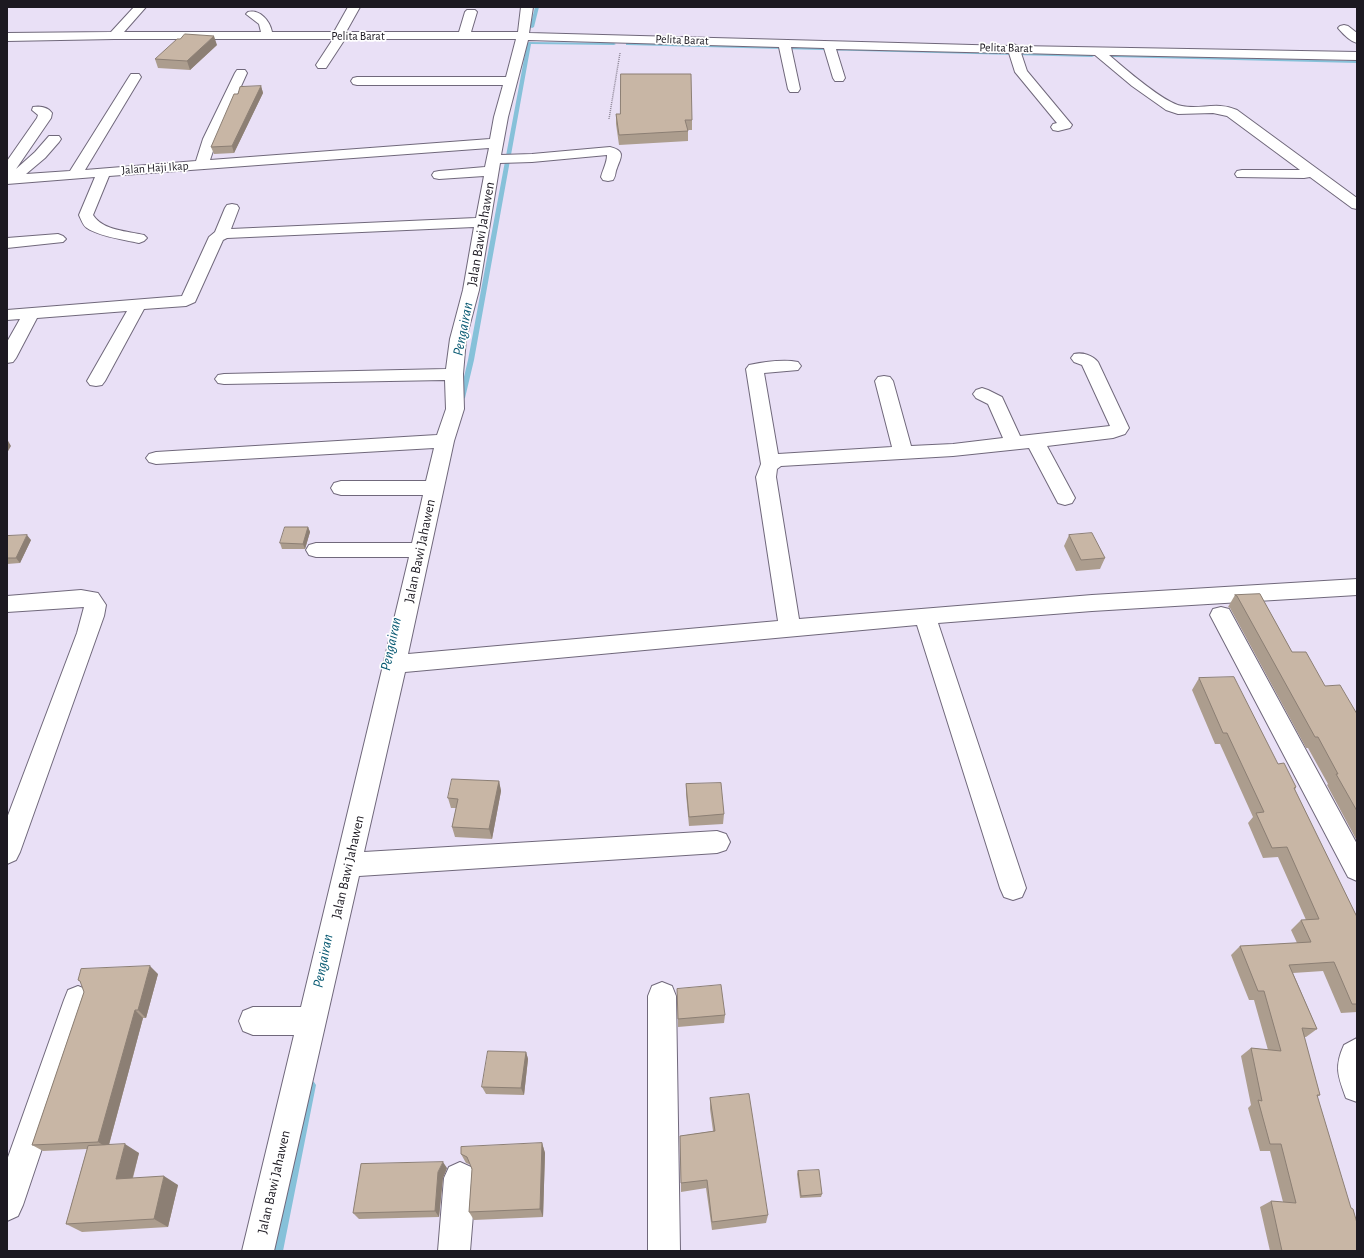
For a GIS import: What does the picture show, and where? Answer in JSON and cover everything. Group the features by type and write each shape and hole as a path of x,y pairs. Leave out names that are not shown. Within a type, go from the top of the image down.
{"street":[{"path":"114,35 140,7"},
{"path":"322,66 354,7"},
{"name":"Jalan Bawi Jahawen","path":"258,1251 395,664 434,488 445,441 455,408 454,374 458,339 471,290 496,143 523,36 527,7"},
{"path":"464,36 471,12"},
{"path":"252,14 263,21 266,26 267,36"},
{"path":"1344,28 1357,39"},
{"name":"Pelita Barat","path":"7,37 114,35 523,36 784,43 827,40 939,53 1013,48 1357,56"},
{"path":"827,40 839,78"},
{"path":"713,54 721,51 746,50 747,42"},
{"path":"1268,42 1277,54"},
{"path":"784,43 794,89"},
{"path":"1013,48 1021,72 1064,123 1064,125 1058,127"},
{"path":"1097,50 1107,60 1167,106 1185,110 1230,111 1357,205"},
{"name":"Jalan Haji Ikap","path":"9,177 202,165 210,139 241,73"},
{"path":"75,174 134,77"},
{"path":"357,81 511,81"},
{"path":"9,177 44,118 45,113 38,110"},
{"path":"9,177 40,155 54,139"},
{"path":"202,165 496,143"},
{"path":"439,175 532,158 610,151 614,153 615,157 608,177"},
{"path":"104,172 86,215 92,225 110,232 139,238"},
{"path":"1242,174 1304,174 1313,172"},
{"path":"222,234 232,208"},
{"path":"7,315 182,302 188,300 217,237 222,234 483,222"},
{"path":"7,243 58,239"},
{"path":"96,381 138,305"},
{"path":"8,358 31,314"},
{"path":"790,628 766,477 767,469 770,464 775,461 786,459 953,450 1113,432 1118,430 1120,428 1089,362 1080,358"},
{"path":"770,464 755,369 792,366"},
{"path":"224,378 454,374"},
{"path":"884,381 903,453"},
{"path":"982,394 996,401 1014,443"},
{"path":"156,458 445,441"},
{"path":"1035,441 1065,498"},
{"path":"341,488 434,488"},
{"path":"316,550 420,550"},
{"path":"395,664 924,616 1092,603 1357,587"},
{"path":"7,604 80,598 90,599 94,604 93,616 88,633 7,852"},
{"path":"1221,615 1357,869"},
{"path":"924,616 1013,888"},
{"path":"348,865 717,842"},
{"path":"662,996 664,1251"},
{"path":"7,1205 78,1000"},
{"path":"253,1021 311,1021"},
{"path":"1357,1053 1354,1055 1352,1070 1357,1087"},
{"path":"454,1251 460,1178"}],"path":[{"path":"609,119 621,39"}],"building":[{"path":"185,34 214,36 187,61 155,59 177,39 180,39"},
{"path":"621,74 691,74 692,120 685,120 688,131 619,135 616,114 620,114"},
{"path":"261,86 232,146 211,147 234,94 238,94 240,87"},
{"path":"285,527 308,527 303,544 280,543"},
{"path":"1092,533 1105,558 1081,560 1069,535"},
{"path":"27,535 16,558 7,558 7,536"},
{"path":"1260,594 1292,652 1306,652 1325,686 1340,685 1357,714 1357,811 1336,774 1338,774 1318,737 1315,737 1237,596 1235,595"},
{"path":"1234,677 1278,764 1284,763 1296,787 1294,788 1357,917 1357,1004 1352,1004 1334,962 1289,965 1317,1029 1302,1028 1320,1095 1317,1095 1351,1208 1353,1209 1357,1223 1357,1251 1282,1251 1271,1201 1296,1203 1281,1144 1270,1144 1258,1100 1262,1101 1251,1048 1281,1051 1264,991 1258,991 1240,946 1311,942 1301,920 1319,919 1287,847 1272,848 1256,813 1264,812 1227,733 1223,733 1199,678"},
{"path":"452,779 499,781 489,829 452,827 458,799 448,798"},
{"path":"721,783 724,814 689,817 686,784"},
{"path":"150,966 138,1010 135,1010 98,1142 32,1145 84,992 80,981 78,980 81,969"},
{"path":"721,985 725,1015 678,1019 677,989"},
{"path":"488,1051 526,1052 521,1088 482,1087"},
{"path":"749,1094 768,1215 712,1222 707,1180 681,1183 680,1136 715,1131 710,1098"},
{"path":"542,1143 540,1209 469,1212 472,1169 467,1157 461,1154 461,1147"},
{"path":"125,1144 116,1179 164,1176 154,1219 66,1224 88,1146"},
{"path":"443,1162 438,1172 435,1211 353,1213 361,1164"},
{"path":"819,1170 822,1194 801,1196 798,1171"}],"waterway":[{"name":"Pengairan","path":"532,27 537,7"},
{"name":"Pengairan","path":"462,398 471,360 529,43 614,44"},
{"path":"627,44 1092,56"},
{"path":"1113,56 1357,62"},
{"name":"Pengairan","path":"278,1251 311,1085"}]}
